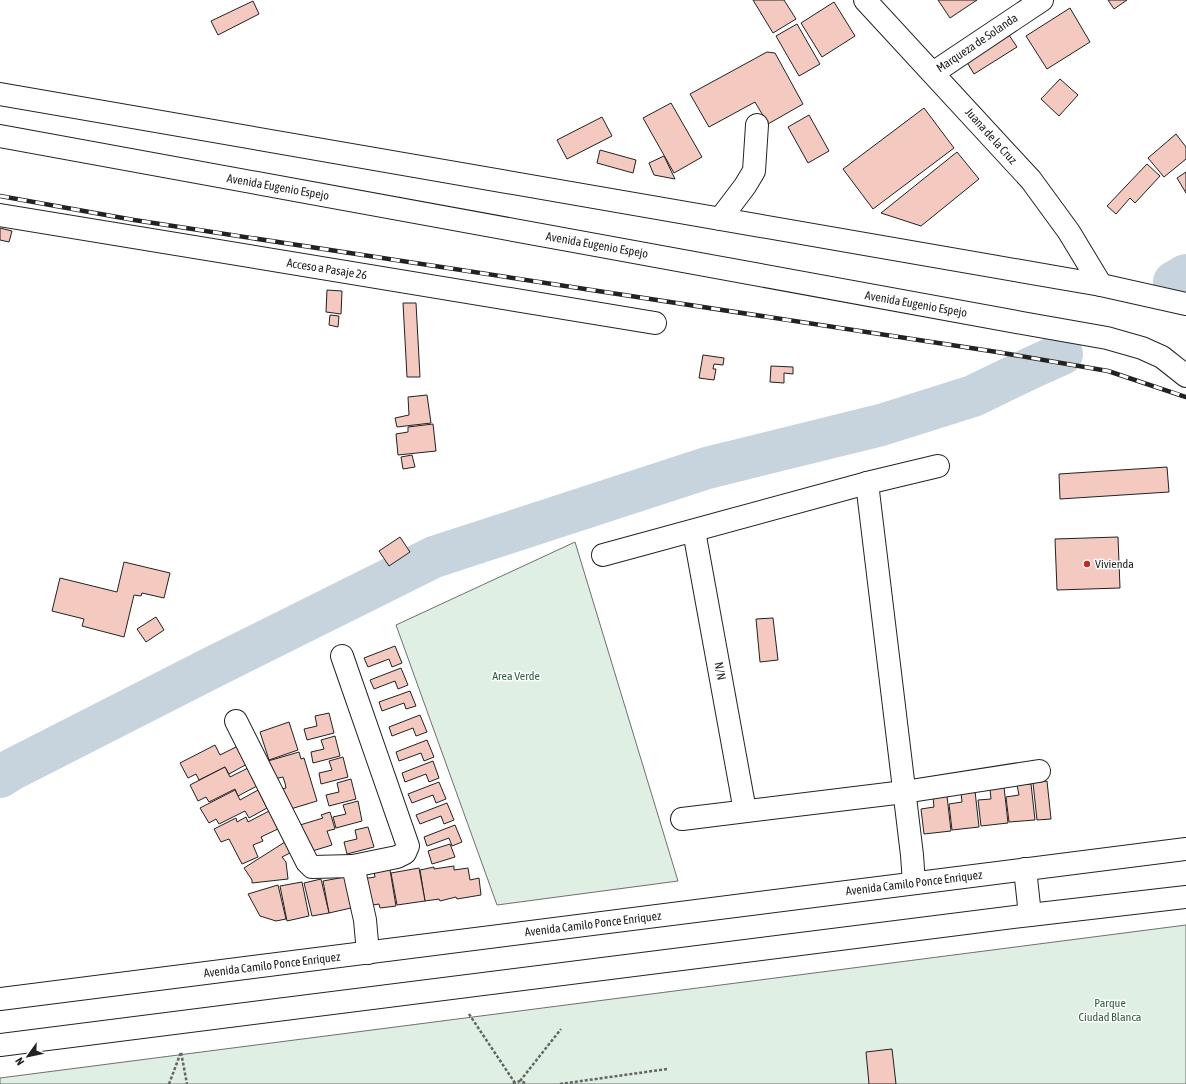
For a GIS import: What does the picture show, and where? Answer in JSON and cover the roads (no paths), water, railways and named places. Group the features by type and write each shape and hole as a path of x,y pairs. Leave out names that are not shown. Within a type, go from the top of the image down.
{"main road":[{"name":"Juana de la Cruz","path":"865,0 1031,180 1069,232 1101,285"},
{"name":"Marqueza de Solanda","path":"933,73 1042,0"},
{"path":"0,94 1101,285 1186,304"},
{"path":"720,219 745,186 754,171 757,125"},
{"name":"Avenida Eugenio Espejo","path":"0,136 1107,338 1142,348 1162,357 1186,376"},
{"name":"Acceso a Pasaje 26","path":"0,215 655,323"},
{"path":"603,555 867,483 938,466"},
{"path":"867,483 912,855 914,883"},
{"name":"N/N","path":"694,531 745,811"},
{"path":"236,721 307,862 312,867 353,866 398,857 405,853 408,846 342,656"},
{"path":"682,819 904,792 1039,771"},
{"name":"Avenida Camilo Ponce Enriquez","path":"0,999 1186,849"},
{"path":"353,866 365,920 368,952"},
{"path":"1025,869 1030,915"},
{"path":"0,1045 1030,915 1186,897"}],"waterway":[{"path":"1174,282 1186,275"},
{"path":"0,777 215,666 434,557 707,468 881,425 973,396 1062,354"}],"railway":[{"path":"0,196 134,220 997,352 1108,371 1186,397"}],"place":[{"name":"Vivienda","path":"1087,564"}],"park label":[{"name":"Area Verde","path":"516,676"},
{"name":"Parque Ciudad Blanca","path":"1110,1010"}]}
